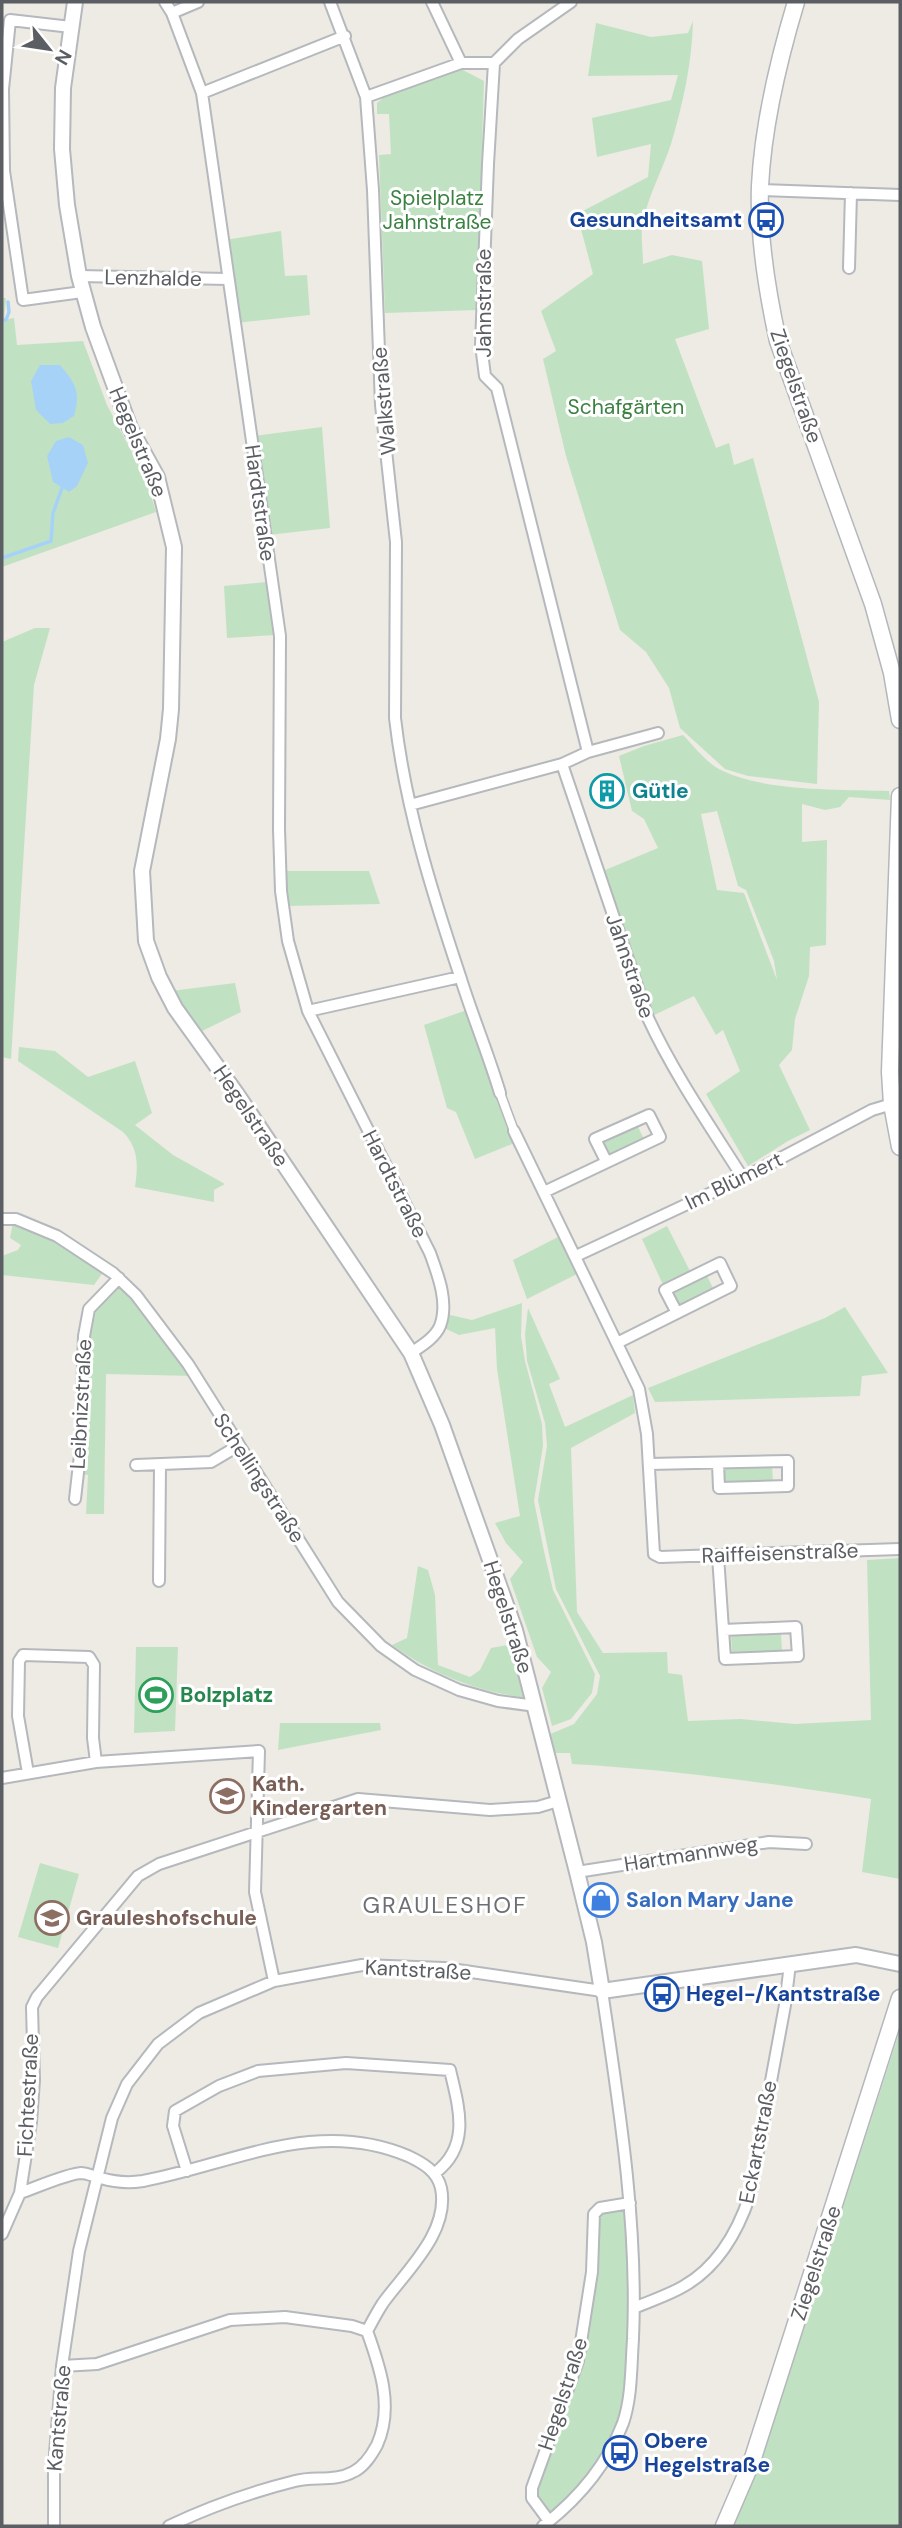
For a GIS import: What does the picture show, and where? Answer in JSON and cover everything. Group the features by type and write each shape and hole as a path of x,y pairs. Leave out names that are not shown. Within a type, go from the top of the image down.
{"main road":[{"name":"Ziegelstraße","path":"796,2 768,116 760,190 762,243 771,309 778,341 873,604 892,673 900,720"},
{"path":"900,796 890,1072 892,1104 900,1147"},
{"name":"Ziegelstraße","path":"724,2526 752,2461 900,1998"}],"street":[{"name":"Hegelstraße","path":"75,2 63,88 62,149 67,205 79,276 82,292 130,428 157,477 174,547 171,709 168,739 142,871 146,941 174,1008 236,1093 411,1353 442,1425 506,1605 536,1706 594,1942 630,2203 634,2308 630,2384 624,2420 608,2457 580,2494 546,2524 532,2498 532,2488 578,2361 592,2272 594,2214 600,2208 630,2203"},
{"name":"Hardtstraße","path":"165,2 172,13 202,93 280,636 279,829 281,891 288,941 308,1012 430,1253 439,1279 443,1305 440,1326 430,1340 411,1353"},
{"path":"172,13 198,2"},
{"name":"Walkstraße","path":"330,2 366,97 373,190 382,405 396,542 394,718 410,806 460,977 500,1093"},
{"path":"432,2 461,63"},
{"path":"366,97 461,63 494,63 518,39 571,2"},
{"path":"71,27 10,20 2,89 4,171 23,300 82,292"},
{"path":"202,93 345,36"},
{"name":"Jahnstraße","path":"494,63 481,312 485,376 497,388 588,752"},
{"path":"760,190 900,195"},
{"path":"849,268 851,192"},
{"name":"Lenzhalde","path":"79,276 228,279"},
{"path":"410,806 562,764 588,752 658,733"},
{"name":"Jahnstraße","path":"562,764 648,1018 688,1093 743,1178"},
{"path":"308,1012 460,977"},
{"path":"500,1093 514,1131 639,1390 649,1464 788,1461 788,1486 719,1488 718,1463"},
{"name":"Im Blümert","path":"576,1256 743,1178 872,1110 892,1104"},
{"path":"544,1192 660,1137 649,1115 595,1139 606,1161"},
{"name":"Schellingstraße","path":"2,1219 16,1219 57,1236 119,1279 151,1313 188,1364 338,1602 381,1646 415,1670 459,1689 498,1701 536,1706"},
{"path":"617,1343 677,1313 731,1286 720,1263 666,1290 677,1313"},
{"name":"Leibnizstraße","path":"75,1499 80,1455 83,1336 89,1309 119,1279"},
{"path":"136,1465 211,1462 238,1446"},
{"name":"Raiffeisenstraße","path":"649,1464 654,1554 660,1557 900,1549"},
{"path":"159,1581 160,1465"},
{"path":"718,1556 723,1630 725,1658 797,1656 796,1627 723,1630"},
{"path":"28,1773 18,1716 19,1661 23,1654 89,1657 94,1665 93,1738 96,1762"},
{"path":"2,1778 96,1762 259,1751 255,1892 274,1980"},
{"path":"258,1830 358,1799 490,1810 538,1807 558,1801"},
{"name":"Fichtestraße","path":"2,2234 20,2193 31,2122 34,2080 32,2007 37,1997 138,1876 159,1864 258,1830"},
{"name":"Hartmannweg","path":"577,1872 769,1842 806,1844"},
{"name":"Kantstraße","path":"54,2526 54,2466 62,2366 79,2252 112,2118 127,2084 158,2044 199,2013 274,1980 362,1965 444,1968 602,1991 856,1955 900,1964"},
{"name":"Eckartstraße","path":"634,2308 684,2286 705,2271 725,2248 740,2224 750,2195 790,1964"},
{"path":"169,2526 200,2512 298,2480 335,2478 354,2472 370,2458 384,2430 385,2395 380,2367 367,2331 382,2305 433,2235 441,2210 441,2188 435,2174 448,2164 459,2139 459,2110 450,2070 346,2063 258,2071 219,2086 175,2111 173,2126 187,2171"},
{"name":"Fichtestraße","path":"20,2193 81,2173 113,2181 140,2182 262,2149 288,2144 348,2141 392,2149 422,2162 435,2174"},
{"path":"62,2366 97,2364 230,2320 285,2317 352,2326 367,2331"}],"green space":[{"name":"Schafgärten","path":"693,21 689,68 679,114 671,144 644,216 643,264 672,255 702,261 709,329 675,339 716,448 729,443 734,465 753,458 819,702 817,784 748,776 725,769 680,728 669,688 646,652 620,630 566,456 543,359 556,351 541,311 593,274 577,214 648,177 651,144 597,157 592,118 671,100 678,75 588,76 596,23 651,37 688,33"},
{"name":"Spielplatz Jahnstraße","path":"459,68 484,81 477,310 385,313 379,155 391,154 389,114 377,114 377,103 383,98"},
{"path":"281,231 285,276 307,275 310,315 236,323 225,240"},
{"path":"2,298 6,298 4,320 14,318 17,345 83,341 107,405 146,479 156,512 2,567"},
{"path":"322,427 330,528 268,535 254,436"},
{"path":"267,582 275,635 227,638 224,586"},
{"path":"35,628 50,628 34,685 11,1059 2,1057 2,642"},
{"path":"683,735 712,764 741,778 804,788 889,791 890,800 849,797 840,807 825,810 802,804 802,842 827,840 826,945 810,947 809,976 795,1019 792,1050 779,1065 810,1130 748,1166 706,1094 740,1071 723,1030 716,1035 694,996 648,1018 598,873 658,848 644,819 632,811 619,756","holes":["717,811 738,886 746,890 774,961 777,980 744,893 717,890 701,814"]},
{"path":"284,871 369,871 380,904 287,906"},
{"path":"235,983 241,1012 198,1033 171,991"},
{"path":"467,1010 517,1142 475,1159 456,1112 447,1108 424,1025"},
{"path":"19,1047 55,1051 88,1077 135,1061 152,1113 135,1125 173,1155 225,1184 214,1190 214,1202 135,1187 135,1151 128,1138 18,1061"},
{"path":"636,1123 645,1141 608,1158 598,1140"},
{"path":"13,1223 54,1238 104,1271 94,1285 2,1275 2,1256 18,1250 21,1245 10,1238"},
{"path":"667,1226 691,1273 664,1287 642,1239"},
{"path":"562,1235 579,1273 527,1299 513,1260"},
{"path":"705,1272 715,1292 678,1310 668,1291"},
{"path":"119,1278 195,1376 106,1374 104,1514 86,1514 88,1475 78,1474 89,1309"},
{"path":"522,1303 521,1336 525,1361 542,1424 543,1446 534,1501 553,1590 595,1674 592,1693 571,1719 552,1726 542,1688 551,1672 537,1657 510,1579 523,1562 506,1543 495,1523 520,1516 497,1369 495,1328 459,1335 442,1327 446,1314 472,1320"},
{"path":"845,1307 888,1373 862,1376 860,1396 655,1402 648,1388 825,1318"},
{"path":"528,1308 560,1379 549,1384 565,1427 633,1395 635,1413 571,1448 577,1612 603,1653 667,1652 668,1673 682,1675 688,1721 741,1719 795,1724 871,1720 867,1560 900,1558 900,1879 862,1872 871,1799 722,1778 572,1764 570,1753 553,1753 548,1735 574,1724 597,1694 600,1676 556,1589 538,1500 547,1446 545,1423 527,1361 525,1334"},
{"path":"772,1465 773,1483 724,1484 723,1467"},
{"path":"418,1566 428,1570 435,1595 438,1665 470,1677 480,1670 491,1648 513,1644 527,1698 490,1691 456,1680 424,1665 392,1645 407,1638"},
{"path":"781,1634 782,1652 732,1653 731,1636"},
{"path":"136,1647 178,1647 175,1731 134,1733"},
{"path":"280,1723 380,1723 381,1730 278,1750"},
{"path":"40,1863 79,1874 58,1948 18,1937"},
{"path":"900,2030 900,2526 732,2526 815,2294"},
{"path":"630,2203 630,2383 608,2457 549,2521 532,2488 578,2361 594,2214"}],"water":[{"path":"40,365 60,365 76,389 74,416 63,423 50,424 36,410 31,381"},
{"path":"69,437 83,445 88,463 77,486 69,492 53,482 47,456 56,441"}],"waterway":[{"path":"2,320 6,320 9,312 8,302"},
{"path":"2,558 51,541 53,513 62,488"}],"place":[{"name":"Gesundheitsamt","path":"766,220"},
{"name":"Gütle","path":"607,791"},
{"name":"Bolzplatz","path":"156,1695"},
{"name":"Kath. Kindergarten","path":"227,1796"},
{"name":"Salon Mary Jane","path":"601,1900"},
{"name":"Grauleshofschule","path":"52,1918"},
{"name":"Hegel-/Kantstraße","path":"662,1994"},
{"name":"Obere Hegelstraße","path":"620,2453"}],"district":[{"name":"GRAULESHOF","path":"445,1905"}]}
